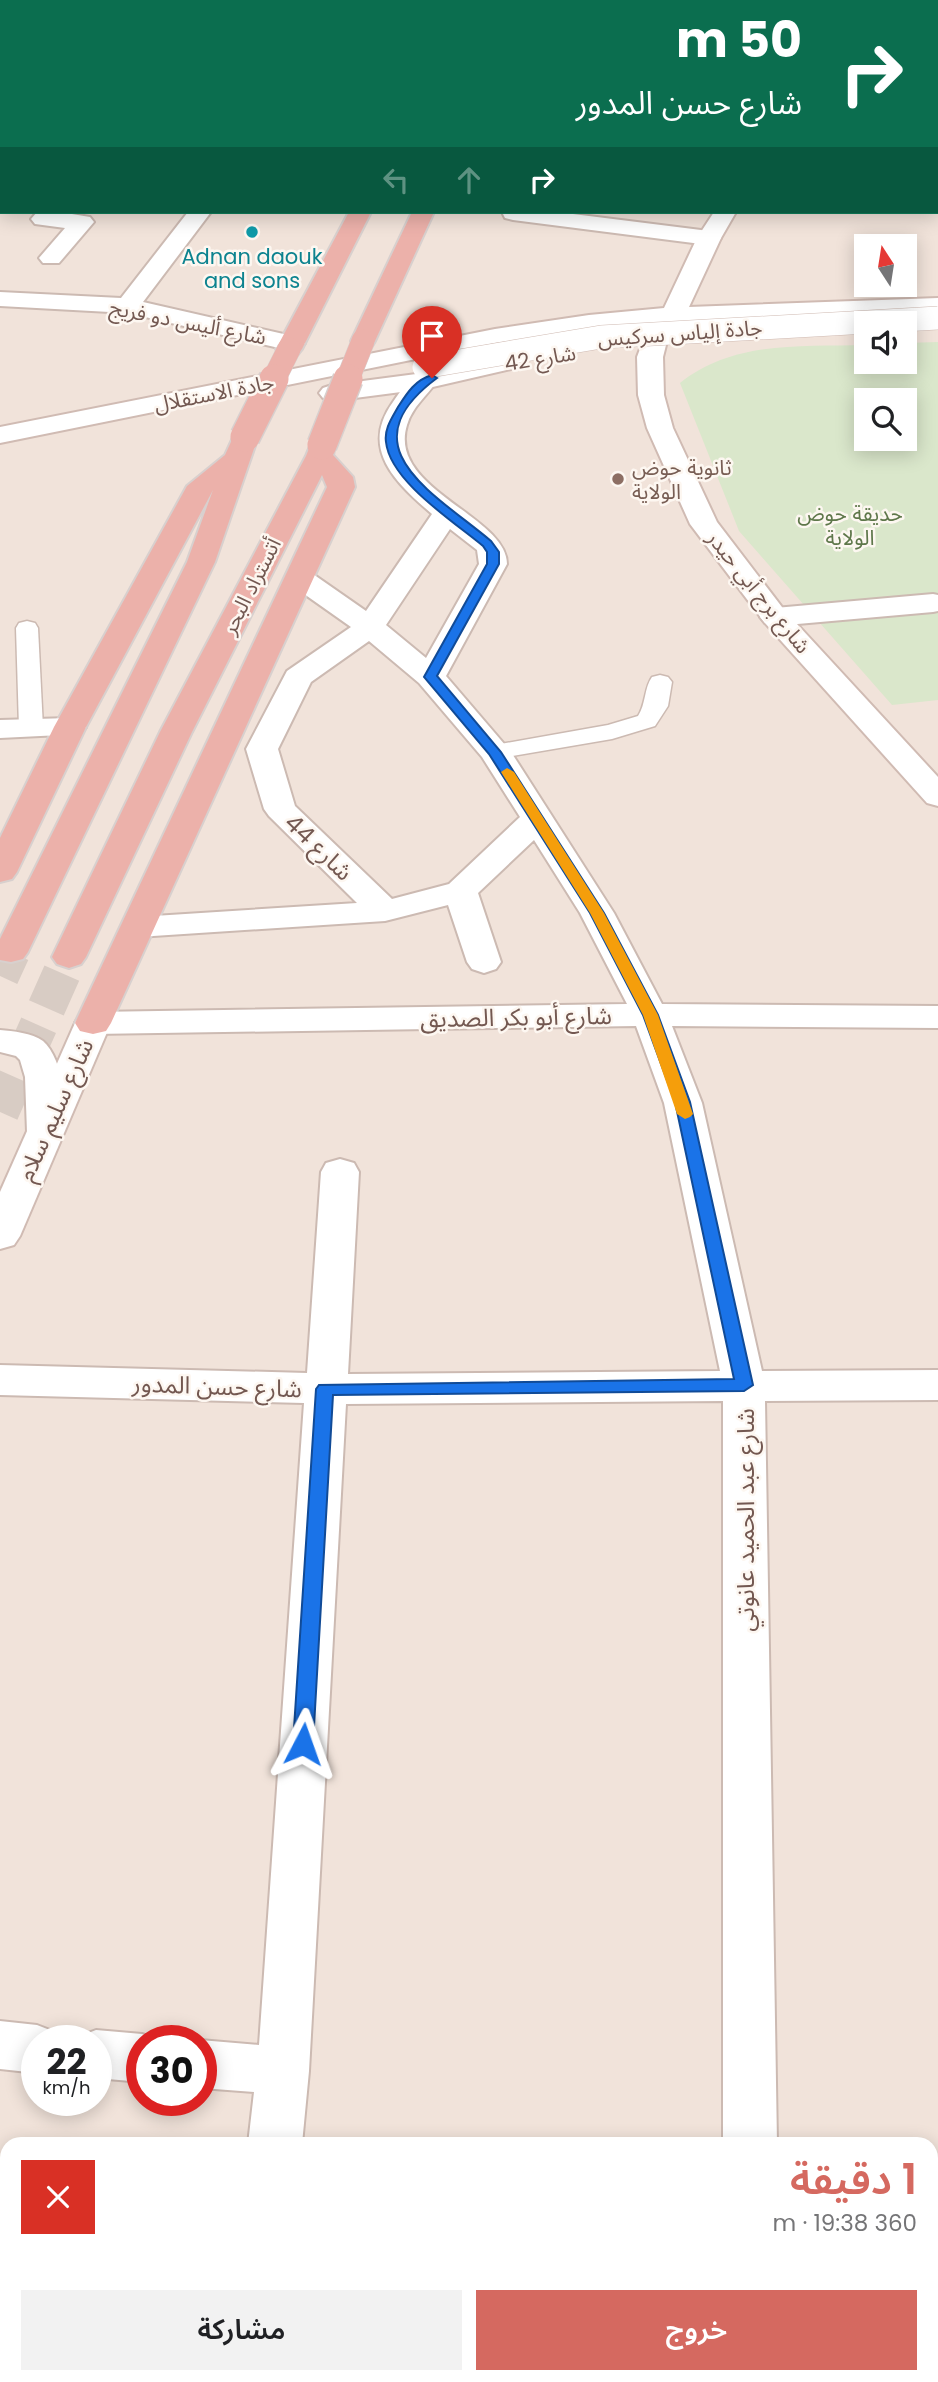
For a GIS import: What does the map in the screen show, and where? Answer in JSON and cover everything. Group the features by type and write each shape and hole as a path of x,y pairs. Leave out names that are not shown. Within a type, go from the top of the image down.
{"highway":[{"path":"11,952 201,562 241,447 359,214"},
{"name":"أتستراد البحر","path":"69,957 176,732 320,451 363,341 422,214"},
{"path":"0,872 70,727 201,486 241,447"},
{"path":"93,1023 341,486 339,477 320,451"}],"street":[{"path":"47,214 43,219 82,222 51,258"},
{"path":"128,306 198,214"},
{"path":"513,214 709,237"},
{"name":"شارع برج أبي حيدر","path":"724,214 709,237 673,315 654,342 650,357 650,395 660,428 704,524 775,617 938,796"},
{"name":"شارع أليس دو فريج","path":"0,299 128,306 290,346"},
{"name":"جادة إلياس سركيس","path":"425,366 495,336 589,323 673,315 938,305"},
{"name":"جادة إلياس سركيس","path":"425,366 601,337 938,318"},
{"path":"917,331 938,330"},
{"name":"شارع 42","path":"240,405 425,366 507,363 654,342 854,333"},
{"path":"425,366 397,416 390,439 392,450 402,469 493,552 493,564 430,677"},
{"name":"جادة الاستقلال","path":"0,435 289,385 425,366"},
{"name":"جادة الاستقلال","path":"0,456 240,405 289,385"},
{"name":"شارع 44","path":"385,911 280,809 262,749 298,677 370,627 447,512"},
{"name":"شارع عبد الحميد عانوتي","path":"300,578 370,627 430,677 495,752 597,913 650,1015 682,1102 744,1385 750,2137"},
{"path":"775,617 933,603"},
{"path":"0,729 70,727"},
{"path":"385,911 461,891 537,819"},
{"path":"461,891 484,962"},
{"name":"شارع 44","path":"138,927 385,911"},
{"name":"شارع أبو بكر الصديق","path":"93,1023 650,1015 938,1017"},
{"name":"شارع سليم سلام","path":"0,1236 93,1023"},
{"path":"0,1041 22,1045 38,1057 44,1084 46,1132"},
{"path":"276,2137 283,2071 340,1172"},
{"name":"شارع حسن المدور","path":"0,1380 325,1389 938,1385"},
{"path":"0,2046 21,2048"},
{"path":"217,2065 283,2071"}],"lane":[{"path":"27,628 32,728"},
{"path":"495,752 612,732 647,721 656,706 660,682"}],"shaded area":[{"path":"0,214 938,214 938,2137 0,2137"}],"green space":[{"name":"حديقة حوض الولاية","path":"938,342 938,700 892,705 739,531 680,383 723,359 745,353 793,347 854,345 854,374 917,374 917,343"}],"tunnel":[{"path":"0,976 11,952"},
{"path":"0,1112 69,957"}],"slow traffic":[{"path":"507,772 597,913 650,1015 685,1114"}],"place":[{"name":"Adnan daouk and sons","path":"252,232"},
{"name":"ثانوية حوض الولاية","path":"618,479"}],"route":[{"path":"303,1744 325,1389 744,1385 682,1102 650,1015 597,913 495,752 430,677 493,564 493,552 487,544 409,478 392,450 390,439 400,410 424,381 432,378"}]}
